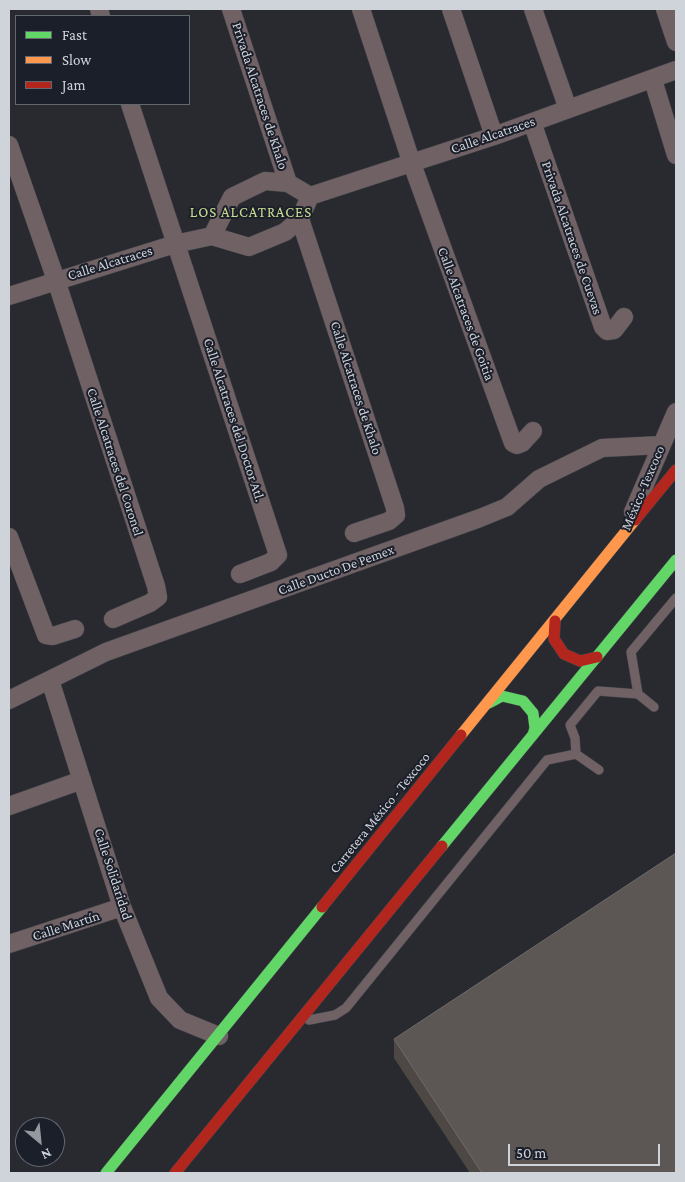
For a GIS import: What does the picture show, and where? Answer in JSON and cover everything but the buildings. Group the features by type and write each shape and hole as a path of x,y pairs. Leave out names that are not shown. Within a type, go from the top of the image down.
{"highway":[{"name":"Carretera México - Texcoco","path":"106,1173 676,470"},
{"path":"175,1173 533,735 575,701 597,657 676,560"},
{"path":"555,621 554,639 564,654 580,661 597,657"},
{"path":"489,703 502,696 523,701 532,713 535,728 533,735"}],"street":[{"name":"Privada Alcatraces de Khalo","path":"231,9 288,183"},
{"path":"361,9 411,162"},
{"path":"451,9 494,136"},
{"path":"533,9 568,109"},
{"path":"665,9 676,42"},
{"name":"Calle Alcatraces","path":"9,296 175,244 212,236 249,247 285,232 300,219 310,196 494,136 676,70"},
{"path":"652,80 676,155"},
{"path":"130,105 175,244"},
{"name":"Privada Alcatraces de Cuevas","path":"532,122 603,327 608,331 614,330 624,317"},
{"path":"9,145 56,280"},
{"name":"Calle Alcatraces de Goitia","path":"411,162 513,443 517,445 522,443 533,431"},
{"path":"212,236 232,196 265,181 288,183 310,196"},
{"name":"Calle Alcatraces de Khalo","path":"300,219 396,508 396,515 388,520 354,532"},
{"name":"Calle Alcatraces del Doctor Atl.","path":"175,244 278,555 271,562 240,574"},
{"name":"Calle Alcatraces del Coronel","path":"56,280 158,597 150,603 113,619"},
{"name":"México-Texcoco","path":"622,537 676,412"},
{"name":"Calle Ducto De Pemex","path":"9,700 106,652 506,507 539,479 602,448 661,445"},
{"path":"9,537 46,635 53,636 75,628"},
{"name":"Calle Solidaridad","path":"50,680 122,907 159,998 180,1020 218,1036"},
{"path":"9,806 82,780"},
{"name":"Calle Martín","path":"9,944 122,907"}],"lane":[{"path":"638,694 631,652 676,598"},
{"path":"576,754 575,738 570,725 575,701 598,691 638,694 654,707"},
{"path":"299,1021 335,1015 346,1008 547,760 576,754 599,770"}],"traffic: fast":[{"path":"442,846 676,560"},
{"path":"489,703 502,696 523,701 533,713 535,728 533,735"},
{"path":"106,1173 322,907"}],"traffic: slow":[{"path":"461,735 635,520"}],"traffic: jam":[{"path":"635,520 676,470"},
{"path":"555,621 554,639 564,654 580,661 597,657"},
{"path":"322,907 461,735"},
{"path":"175,1173 442,846"}],"district":[{"name":"LOS ALCATRACES","path":"251,212"}]}
